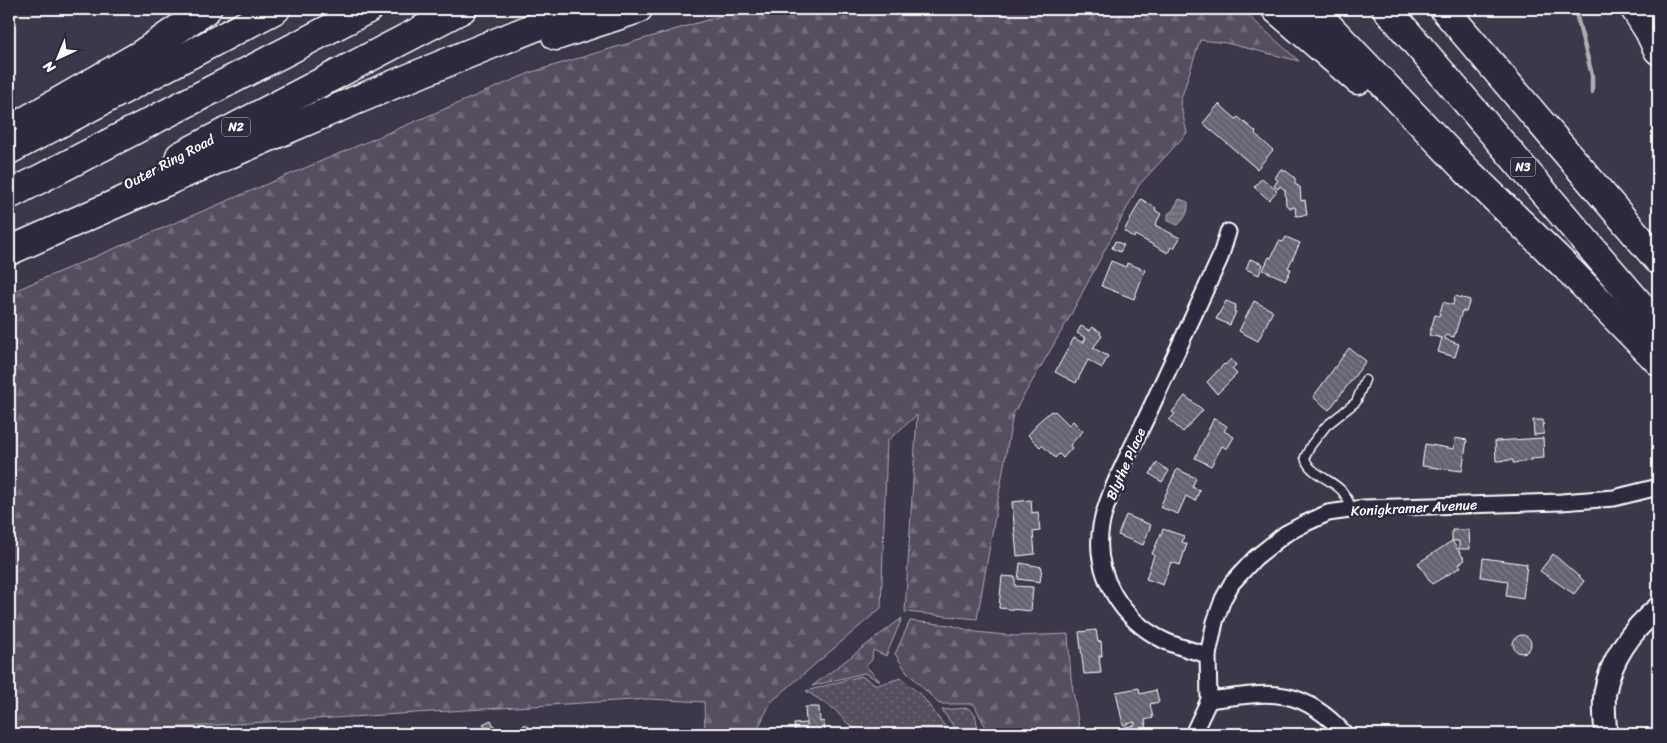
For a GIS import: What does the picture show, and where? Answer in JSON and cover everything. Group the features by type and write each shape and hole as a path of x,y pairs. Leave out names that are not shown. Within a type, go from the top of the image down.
{"highway":[{"path":"9,130 140,55 208,9"},
{"path":"9,150 276,9"},
{"path":"9,195 368,9"},
{"name":"Outer Ring Road","path":"9,246 462,9"},
{"path":"9,252 210,161 452,59 581,9"},
{"path":"364,96 638,9"},
{"path":"1276,9 1466,171"},
{"path":"1312,9 1466,171 1565,266 1658,361"},
{"name":"N3","path":"1388,9 1658,326"},
{"path":"1444,9 1658,260"},
{"path":"1635,9 1658,50"}],"street":[{"name":"Blythe Place","path":"1208,655 1164,641 1144,628 1128,613 1115,598 1106,579 1099,550 1101,525 1116,483 1220,258 1228,232"},
{"name":"Konigkramer Avenue","path":"1192,734 1209,700 1208,655 1215,622 1224,599 1232,583 1255,558 1285,534 1328,514 1364,508 1579,501 1614,498 1658,487"},
{"path":"1606,734 1606,692 1613,667 1628,639 1658,608"},
{"path":"1209,700 1255,694 1298,698 1319,710 1345,734"}],"lane":[{"path":"1353,510 1342,491 1315,471 1307,463 1305,457 1311,444 1326,426 1356,402 1365,380"}],"green space":[{"path":"744,9 1241,9 1299,61 1226,43 1200,40 1180,102 1187,133 1139,185 1068,320 1013,414 977,619 905,612 917,415 887,441 881,608 771,702 755,734 705,734 704,702 649,699 67,734 9,734 9,293 532,72"},
{"path":"902,618 886,656 873,650 872,660 866,666 880,681 864,673 812,686"},
{"path":"910,621 950,625 976,632 1015,636 1068,634 1071,678 1080,734 989,734 974,704 939,704 907,672 895,654"},
{"path":"861,676 877,685 901,678 922,696 946,728 929,734 858,734 856,729 846,722 834,709 806,691"},
{"path":"968,708 975,714 979,734 959,734 942,710"}],"shaded area":[{"path":"1179,199 1188,202 1188,209 1183,220 1178,225 1168,221 1168,214 1173,210"}],"building":[{"path":"1219,104 1236,119 1238,117 1256,132 1255,134 1273,150 1257,169 1203,123"},
{"path":"1282,169 1282,171 1286,171 1295,178 1295,184 1300,187 1301,201 1305,200 1307,215 1296,216 1295,207 1290,208 1286,205 1285,190 1280,186 1278,189 1274,186 1278,180 1275,178"},
{"path":"1262,178 1277,191 1269,200 1254,187"},
{"path":"1141,199 1156,208 1155,210 1161,214 1155,225 1180,238 1174,248 1171,247 1168,253 1135,235 1134,238 1124,231"},
{"path":"1286,237 1300,243 1288,268 1291,269 1286,280 1263,270 1279,241 1283,242"},
{"path":"1115,241 1124,245 1120,252 1112,248"},
{"path":"1250,259 1263,264 1259,275 1246,269"},
{"path":"1111,261 1126,267 1127,263 1145,270 1134,299 1101,286"},
{"path":"1455,296 1470,300 1466,312 1462,311 1454,337 1446,335 1445,339 1459,344 1455,357 1438,352 1442,338 1429,335 1435,315 1439,316 1443,302 1453,305"},
{"path":"1226,301 1236,305 1234,311 1236,312 1230,325 1216,319"},
{"path":"1254,301 1273,311 1258,341 1239,331"},
{"path":"1081,326 1090,331 1092,327 1101,332 1102,336 1093,348 1108,356 1102,368 1088,360 1076,383 1055,372 1074,338 1083,343 1086,338 1077,333"},
{"path":"1349,348 1366,361 1329,410 1313,397"},
{"path":"1231,359 1236,365 1232,369 1237,374 1217,394 1207,382"},
{"path":"1185,396 1203,410 1183,432 1169,420 1175,414 1172,412"},
{"path":"1051,411 1055,411 1069,425 1073,421 1083,431 1070,445 1072,448 1063,458 1059,454 1055,458 1028,435 1035,425"},
{"path":"1214,418 1227,426 1224,431 1234,437 1227,449 1222,446 1211,466 1195,458"},
{"path":"1533,420 1543,420 1544,434 1534,435"},
{"path":"1455,438 1467,440 1462,471 1422,466 1425,444 1454,449"},
{"path":"1543,438 1544,458 1513,463 1513,460 1496,461 1495,441"},
{"path":"1157,463 1169,471 1162,482 1150,474"},
{"path":"1177,469 1196,478 1192,487 1200,490 1195,501 1186,496 1178,514 1160,507"},
{"path":"1031,500 1032,513 1038,512 1040,531 1033,532 1035,554 1017,556 1012,502"},
{"path":"1126,515 1151,525 1143,545 1118,535"},
{"path":"1163,529 1184,536 1182,542 1187,544 1180,565 1171,562 1163,585 1146,579 1154,555 1152,554"},
{"path":"1452,530 1469,530 1470,549 1459,549 1459,541 1452,541"},
{"path":"1452,541 1465,560 1459,564 1461,567 1432,584 1418,563"},
{"path":"1553,554 1584,581 1574,594 1540,571"},
{"path":"1483,558 1527,564 1523,599 1506,596 1508,581 1481,577"},
{"path":"1020,563 1042,567 1040,582 1018,579"},
{"path":"1002,576 1015,577 1015,586 1033,587 1031,611 999,608"},
{"path":"1096,630 1098,642 1101,641 1102,656 1099,656 1101,673 1084,674 1079,632"},
{"path":"1522,635 1528,638 1531,644 1528,650 1522,653 1516,650 1513,644 1516,638"},
{"path":"1139,688 1140,694 1156,690 1159,702 1150,704 1153,718 1145,720 1148,734 1127,734 1125,727 1135,725 1135,722 1123,725 1116,692"},
{"path":"805,707 819,707 820,722 824,721 825,734 807,734"},
{"path":"491,720 498,734 488,734 483,724"},
{"path":"806,723 807,734 795,734 794,724"},
{"path":"525,724 537,734 516,734"}],"waterway":[{"path":"1573,9 1577,17 1592,75 1592,92"}]}
